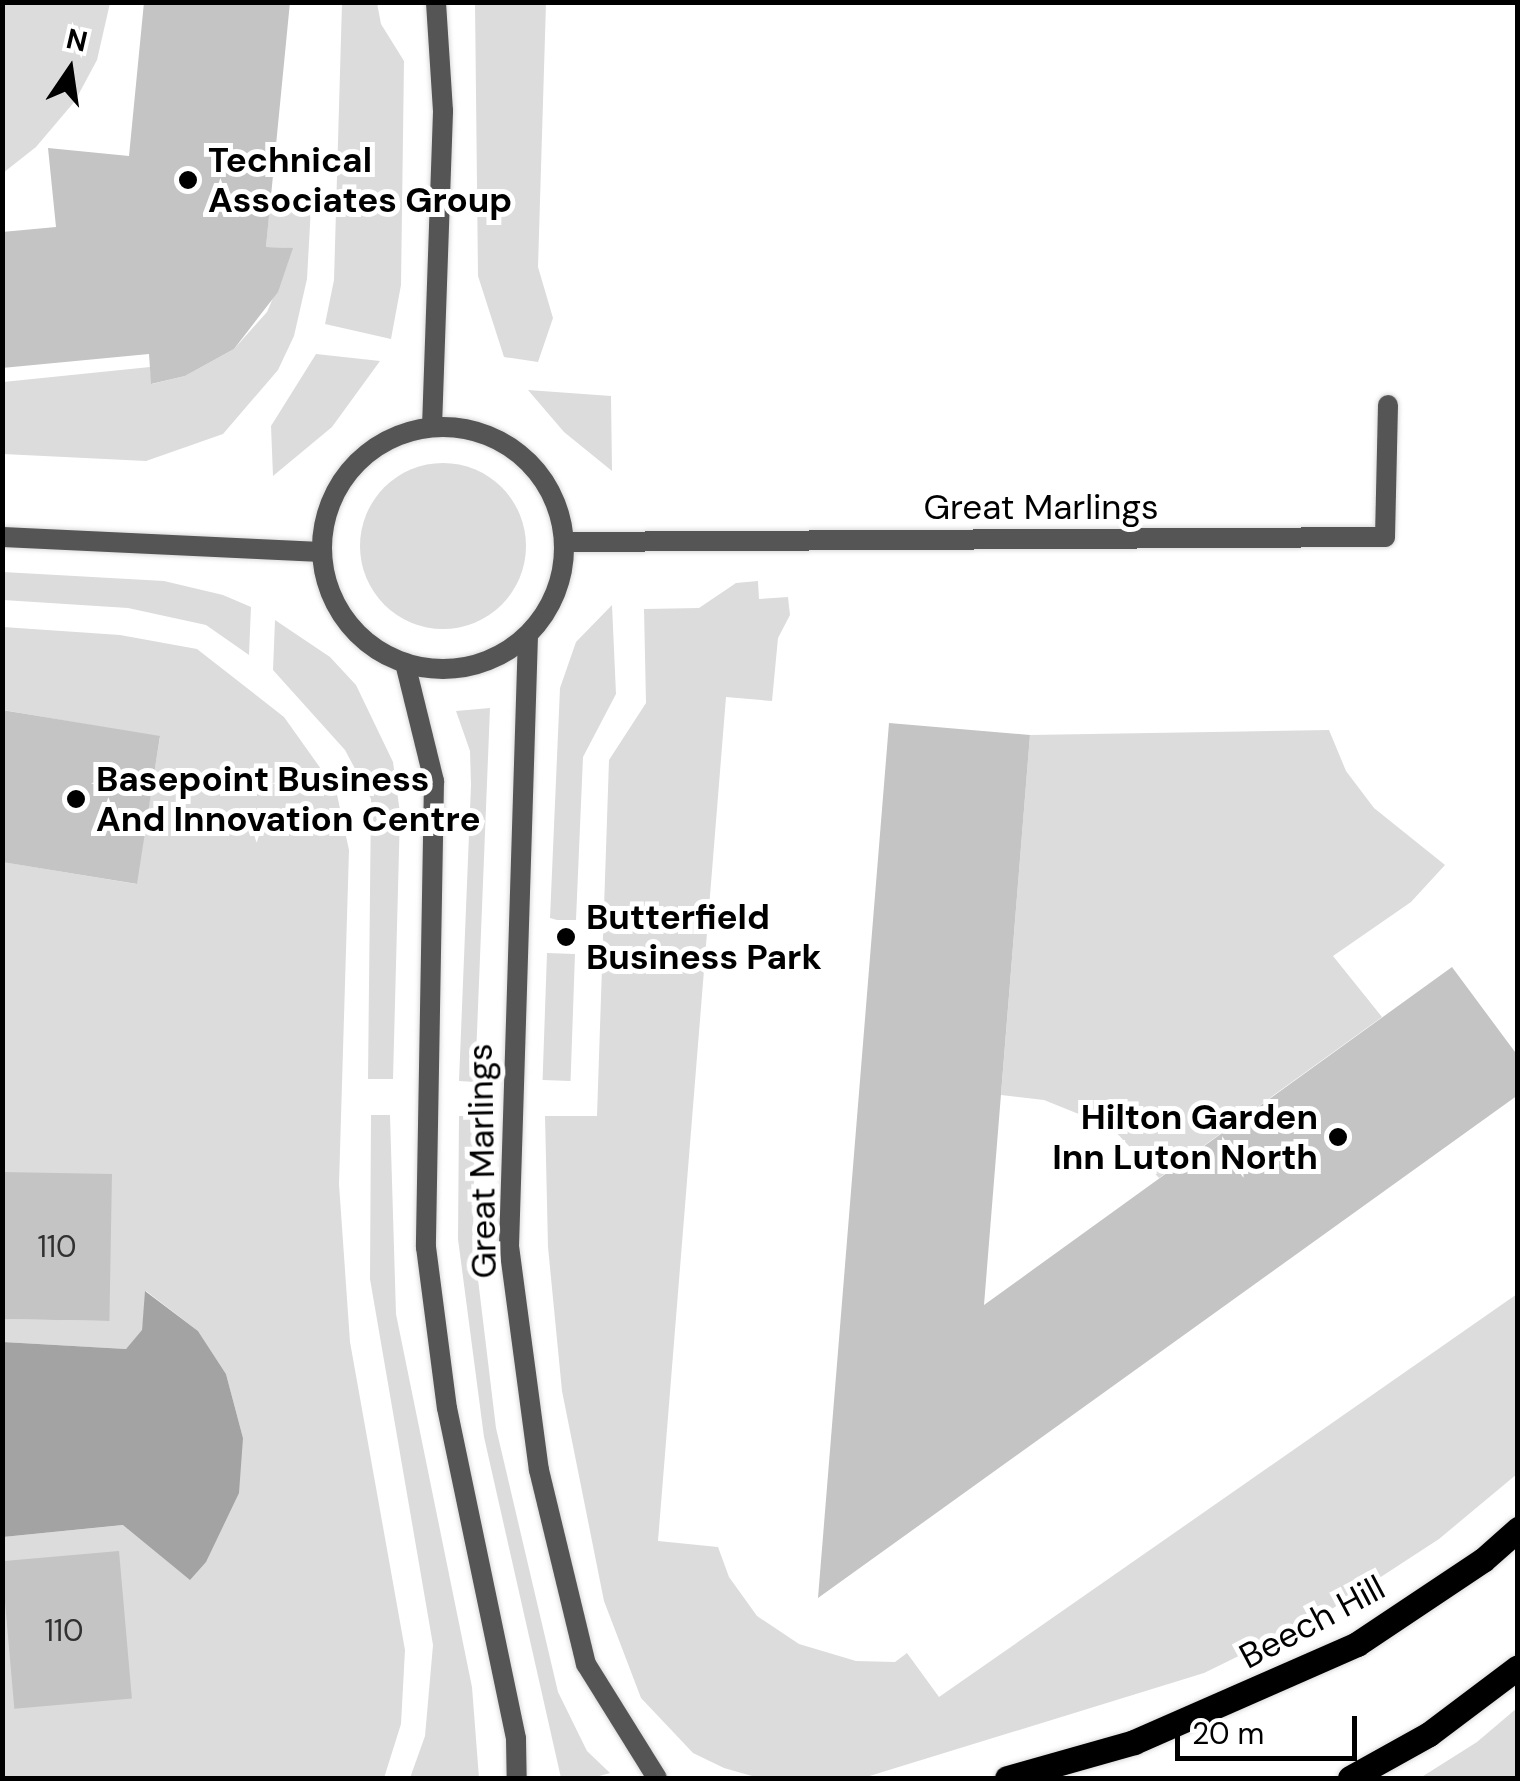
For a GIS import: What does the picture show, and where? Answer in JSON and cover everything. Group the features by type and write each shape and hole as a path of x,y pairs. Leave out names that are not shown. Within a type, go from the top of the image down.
{"main road":[{"name":"Beech Hill","path":"1007,1778 1134,1742 1357,1644 1483,1560 1518,1529"},
{"path":"1350,1778 1428,1734 1518,1667"}],"street":[{"path":"432,427 443,111 436,2"},
{"name":"Great Marlings","path":"565,542 1385,537 1388,405"},
{"name":"Great Marlings","path":"432,427 471,430 508,445 537,471 557,504 565,542 549,609 528,635 491,660 448,670 405,663 372,647 346,621 329,588 322,552 325,522 352,468 402,434 432,427"},
{"path":"2,537 322,552"},
{"name":"Great Marlings","path":"528,635 509,1246 538,1470 586,1664 657,1778"},
{"name":"Great Marlings","path":"405,663 434,780 426,1247 447,1408 516,1739 517,1778"}],"shaded area":[{"path":"3,2 110,3 97,60 75,101 36,147 3,173"},
{"path":"342,3 377,3 381,24 404,61 401,285 391,339 325,324 334,280"},
{"path":"475,3 546,3 538,267 553,318 538,362 504,357 478,276"},
{"path":"270,204 311,207 307,279 294,336 278,370 223,434 146,461 3,454 3,382 150,367 152,384 185,376 234,349 267,312 287,265 289,248 266,247"},
{"path":"316,354 380,361 332,427 273,476 271,426"},
{"path":"528,390 611,396 612,471 564,432"},
{"path":"443,463 475,469 502,487 520,514 526,546 520,578 502,605 475,623 443,629 411,623 384,605 366,578 360,546 366,514 384,487 411,469"},
{"path":"3,572 164,581 223,595 251,607 249,655 206,625 128,608 3,600"},
{"path":"758,581 759,599 788,597 790,615 778,638 772,701 726,697 658,1541 718,1547 729,1577 757,1616 799,1644 856,1661 895,1662 907,1653 939,1697 1517,1294 1517,1474 1439,1539 1321,1616 1204,1673 863,1778 759,1778 724,1768 693,1753 641,1698 604,1601 562,1391 548,1247 545,1116 597,1116 609,760 646,703 644,609 699,608 736,583"},
{"path":"612,605 616,694 583,757 576,920 557,920 550,918 560,688 576,642"},
{"path":"275,620 330,657 356,685 393,762 400,813 393,1079 368,1079 371,799 345,750 273,670"},
{"path":"3,627 120,635 197,649 284,717 336,790 349,850 339,1184 350,1342 405,1650 401,1724 384,1778 3,1778 3,1537 124,1525 243,1438 226,1374 198,1331 146,1291 142,1331 126,1349 3,1342 3,1319 109,1321 3,1172 3,862 136,884 160,737 3,710"},
{"path":"490,708 475,1082 459,1081 471,785 470,751 456,711"},
{"path":"1329,730 1346,771 1374,808 1445,865 1411,902 1333,956 1382,1017 1159,1178 1111,1127 1044,1100 1001,1095 1030,735"},
{"path":"547,953 575,954 571,1081 543,1080"},
{"path":"371,1115 390,1115 396,1314 472,1687 479,1778 410,1778 425,1736 433,1645 370,1279"},
{"path":"459,1116 475,1116 473,1238 496,1428 558,1692 587,1751 610,1773 592,1778 561,1778 484,1437 458,1239"},
{"path":"145,1291 198,1331 226,1374 243,1438 239,1493 206,1562 190,1580 123,1525 3,1537 3,1342 126,1349 142,1330"},
{"path":"1517,1708 1517,1778 1420,1778 1477,1742"}],"building":[{"name":"Technical Associates Group","path":"144,2 290,2 266,247 293,248 278,292 234,349 185,376 151,384 149,354 2,368 2,232 56,227 48,148 129,156"},
{"name":"Basepoint Business And Innovation Centre","path":"2,710 160,736 137,884 2,862"},
{"name":"Hilton Garden Inn Luton North","path":"889,723 1030,735 984,1305 1452,967 1518,1056 1518,1095 818,1598"},
{"path":"2,1172 112,1174 109,1321 2,1319"},
{"path":"119,1551 132,1698 14,1709 2,1561"}],"place":[{"name":"Technical Associates Group","path":"188,180"},
{"name":"Basepoint Business And Innovation Centre","path":"76,799"},
{"name":"Butterfield Business Park","path":"566,937"},
{"name":"Hilton Garden Inn Luton North","path":"1338,1137"}]}
